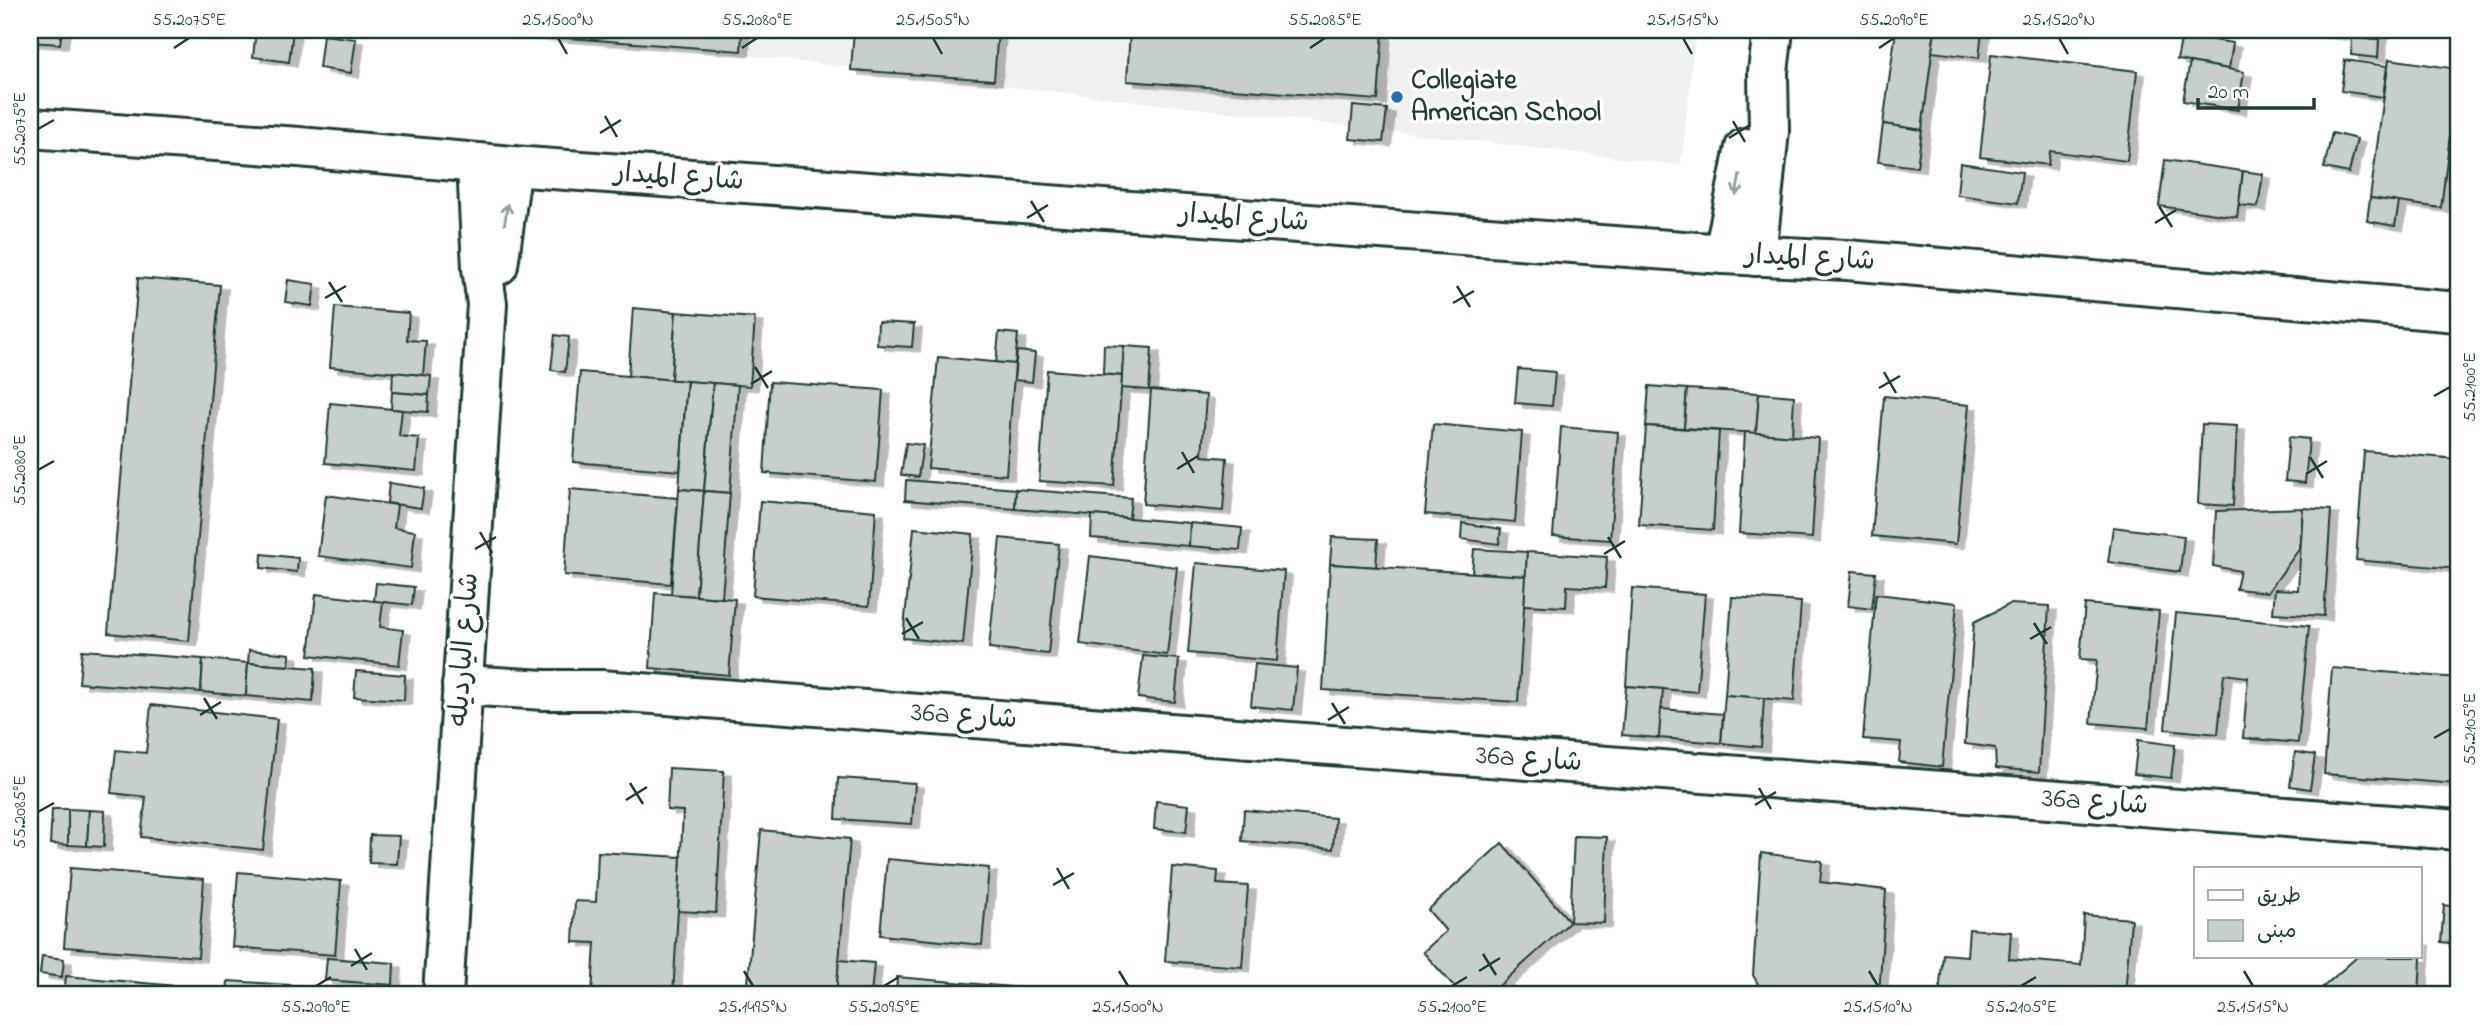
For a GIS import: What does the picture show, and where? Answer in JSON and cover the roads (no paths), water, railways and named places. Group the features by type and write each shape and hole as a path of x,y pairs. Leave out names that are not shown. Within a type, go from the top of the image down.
{"street":[{"path":"1740,256 1769,131 1768,72 1773,30"},
{"name":"شارع الميدار","path":"30,128 1740,256 1847,260 2458,312"},
{"name":"شارع اليارديله","path":"443,995 487,304 501,251 495,164"},
{"name":"36a شارع","path":"463,670 564,691 601,690 2458,830"}],"place":[{"name":"Collegiate American School","path":"1397,97"}]}
